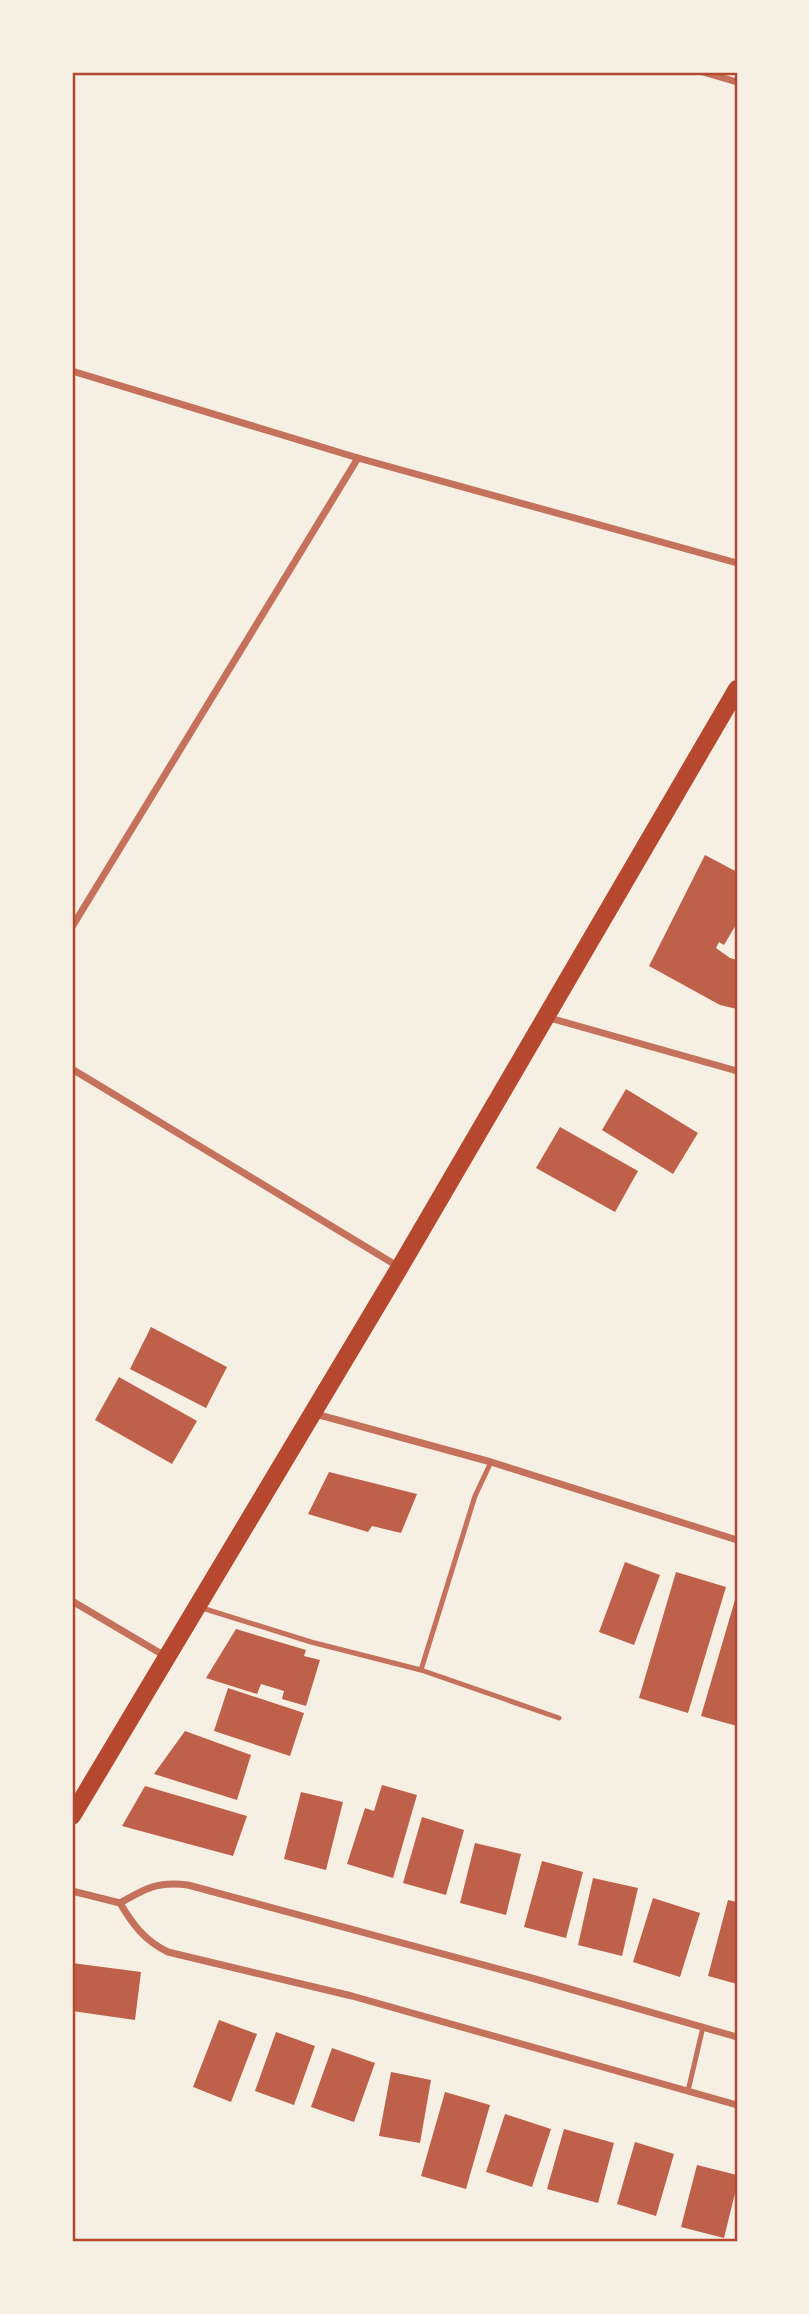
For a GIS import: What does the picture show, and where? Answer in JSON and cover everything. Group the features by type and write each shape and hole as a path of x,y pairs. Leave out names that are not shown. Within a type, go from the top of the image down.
{"main road":[{"path":"72,1815 400,1267 737,689"}],"street":[{"path":"703,72 737,82"},
{"path":"72,371 358,458 737,563"},
{"path":"72,927 358,458"},
{"path":"545,1017 737,1071"},
{"path":"72,1069 400,1267"},
{"path":"312,1413 491,1462 737,1540"},
{"path":"72,1601 165,1656"},
{"path":"72,1892 120,1903 144,1888 166,1882 188,1885 737,2037"},
{"path":"120,1903 134,1926 153,1945 168,1952 352,1996 737,2105"}],"lane":[{"path":"421,1670 475,1496 491,1462"},
{"path":"196,1606 311,1642 421,1670 559,1718"},
{"path":"688,2091 703,2027"}],"building":[{"path":"705,855 737,872 737,923 724,945 719,942 716,948 737,960 737,1009 720,1005 649,966"},
{"path":"626,1089 698,1133 673,1174 602,1130"},
{"path":"560,1127 638,1171 615,1212 536,1168"},
{"path":"151,1327 227,1367 206,1408 130,1369"},
{"path":"119,1377 197,1421 172,1464 95,1420"},
{"path":"329,1472 417,1494 401,1533 372,1526 368,1532 308,1514"},
{"path":"625,1562 660,1575 634,1645 599,1632"},
{"path":"676,1572 726,1587 688,1713 639,1698"},
{"path":"737,1593 737,1726 701,1716"},
{"path":"236,1629 306,1650 304,1656 320,1660 306,1706 282,1699 284,1691 261,1684 257,1694 206,1678"},
{"path":"228,1688 304,1713 290,1756 214,1731"},
{"path":"185,1731 251,1755 237,1800 154,1774"},
{"path":"382,1785 417,1795 393,1878 347,1864 365,1808 374,1811"},
{"path":"145,1786 247,1816 233,1856 122,1826"},
{"path":"301,1792 343,1802 326,1870 284,1859"},
{"path":"422,1817 464,1830 446,1895 403,1883"},
{"path":"475,1843 521,1854 506,1915 460,1903"},
{"path":"542,1861 583,1872 566,1938 524,1927"},
{"path":"593,1878 638,1888 622,1956 578,1945"},
{"path":"653,1898 700,1913 680,1977 633,1962"},
{"path":"728,1900 737,1902 737,1984 708,1976"},
{"path":"72,1963 141,1972 135,2020 72,2011"},
{"path":"219,2020 257,2034 231,2102 193,2087"},
{"path":"276,2032 315,2046 294,2105 255,2091"},
{"path":"332,2048 375,2063 354,2122 311,2107"},
{"path":"391,2072 431,2080 420,2143 379,2136"},
{"path":"445,2092 490,2105 466,2189 421,2176"},
{"path":"505,2114 551,2129 532,2187 486,2172"},
{"path":"564,2129 614,2143 598,2203 547,2189"},
{"path":"635,2142 674,2154 656,2216 617,2204"},
{"path":"697,2165 737,2175 724,2238 681,2227"}]}
